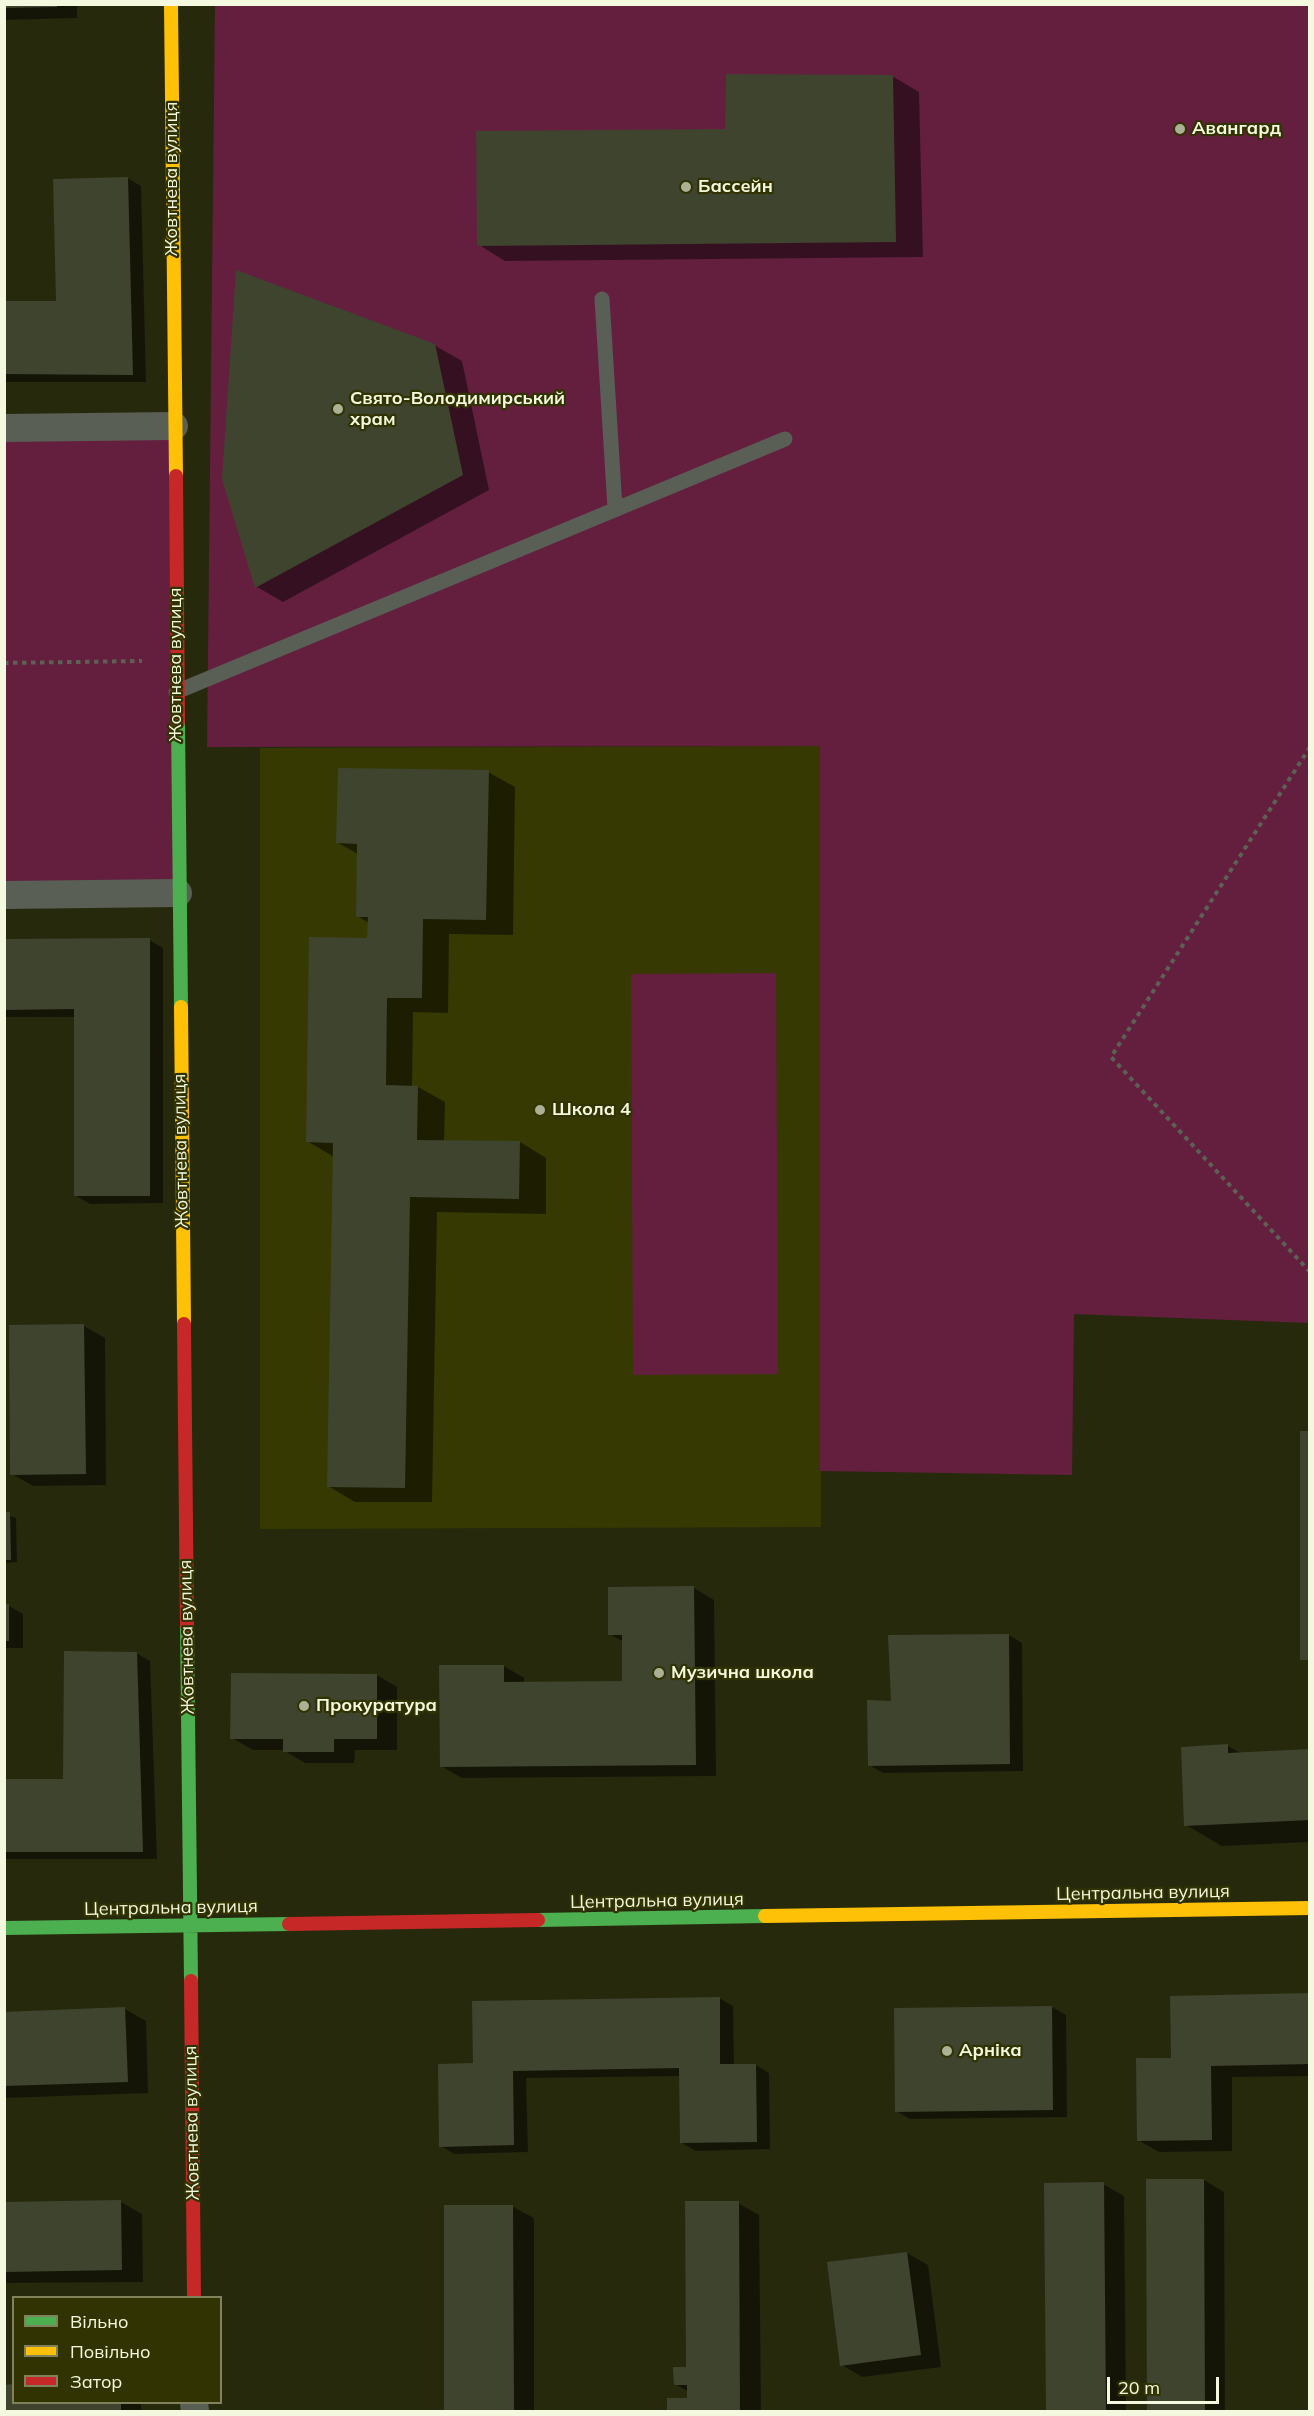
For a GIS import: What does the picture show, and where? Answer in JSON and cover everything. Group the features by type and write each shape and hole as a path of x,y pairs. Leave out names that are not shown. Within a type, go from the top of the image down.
{"street":[{"name":"Жовтнева вулиця","path":"171,4 178,893 194,2296"},
{"path":"4,428 174,426"},
{"path":"4,895 178,893"},
{"name":"Центральна вулиця","path":"4,1929 1310,1908"}],"lane":[{"path":"602,299 615,508"},
{"path":"176,692 785,439"}],"path":[{"path":"4,663 176,661"},
{"path":"1310,747 1111,1057 1310,1272"}],"shaded area":[{"path":"215,5 1309,5 1309,1323 1074,1314 1072,1475 820,1471 820,746 207,747"},
{"path":"174,426 178,893 5,895 4,428"},
{"name":"Школа 4","path":"820,746 821,1527 260,1529 260,748"},
{"path":"776,973 778,1374 633,1375 631,974"}],"building":[{"path":"4,4 57,4 57,7 4,8"},
{"name":"Бассейн","path":"726,74 893,75 896,242 477,246 476,131 725,129"},
{"path":"128,177 133,375 4,374 4,301 56,301 53,179"},
{"name":"Свято-Володимирський храм","path":"236,270 435,344 463,475 255,588 222,479"},
{"path":"338,768 489,770 486,920 423,919 422,998 387,998 386,1085 418,1086 417,1140 520,1141 519,1199 410,1197 405,1488 327,1487 333,1143 306,1142 309,937 367,938 368,917 356,917 357,844 336,843"},
{"path":"150,938 150,1196 74,1196 74,1009 4,1010 4,939"},
{"path":"84,1324 86,1474 10,1475 9,1325"},
{"path":"1300,1431 1310,1431 1310,1660 1300,1660"},
{"path":"4,1512 10,1512 11,1560 4,1560"},
{"name":"Музична школа","path":"694,1586 696,1765 440,1767 439,1665 504,1665 504,1682 622,1681 622,1635 608,1635 608,1587"},
{"path":"4,1604 9,1604 9,1641 4,1641"},
{"path":"1009,1634 1010,1764 868,1766 867,1700 891,1701 888,1635"},
{"path":"64,1651 137,1652 143,1852 4,1852 4,1779 63,1779"},
{"name":"Прокуратура","path":"231,1673 377,1674 377,1739 334,1739 334,1752 283,1752 283,1739 230,1739"},
{"path":"1228,1744 1228,1753 1310,1749 1310,1820 1184,1826 1181,1747"},
{"path":"1310,1993 1310,2064 1211,2066 1212,2140 1137,2141 1136,2058 1171,2058 1170,1996"},
{"path":"720,1997 720,2064 756,2064 757,2142 680,2143 679,2068 513,2071 514,2145 439,2147 438,2064 473,2063 472,2001"},
{"path":"1052,2006 1053,2110 895,2112 894,2008"},
{"path":"125,2007 128,2082 4,2086 4,2012"},
{"path":"1146,2179 1204,2179 1205,2412 1147,2412"},
{"path":"1104,2182 1106,2412 1046,2412 1044,2183"},
{"path":"121,2200 122,2270 4,2272 4,2202"},
{"path":"685,2201 739,2201 740,2412 667,2412 667,2398 687,2398 687,2385 674,2385 673,2367 686,2367"},
{"path":"444,2205 513,2205 514,2412 444,2412"},
{"path":"907,2252 921,2355 840,2366 827,2262"},
{"path":"12,2384 12,2404 121,2404 121,2412 4,2412 4,2385"}],"traffic: fast":[{"path":"178,722 181,1007"},
{"path":"187,1625 191,1981"},
{"path":"538,1920 765,1916"},
{"path":"4,1928 289,1924"}],"traffic: slow":[{"path":"171,4 176,476"},
{"path":"181,1007 184,1324"},
{"path":"765,1916 1310,1908"}],"traffic: jam":[{"path":"176,476 178,722"},
{"path":"184,1324 187,1625"},
{"path":"289,1924 538,1920"},
{"path":"191,1981 194,2296"}],"place":[{"name":"Авангард","path":"1180,129"},
{"name":"Бассейн","path":"686,187"},
{"name":"Свято-Володимирський храм","path":"338,409"},
{"name":"Школа 4","path":"540,1110"},
{"name":"Музична школа","path":"659,1673"},
{"name":"Прокуратура","path":"304,1706"},
{"name":"Арніка","path":"947,2051"}]}
